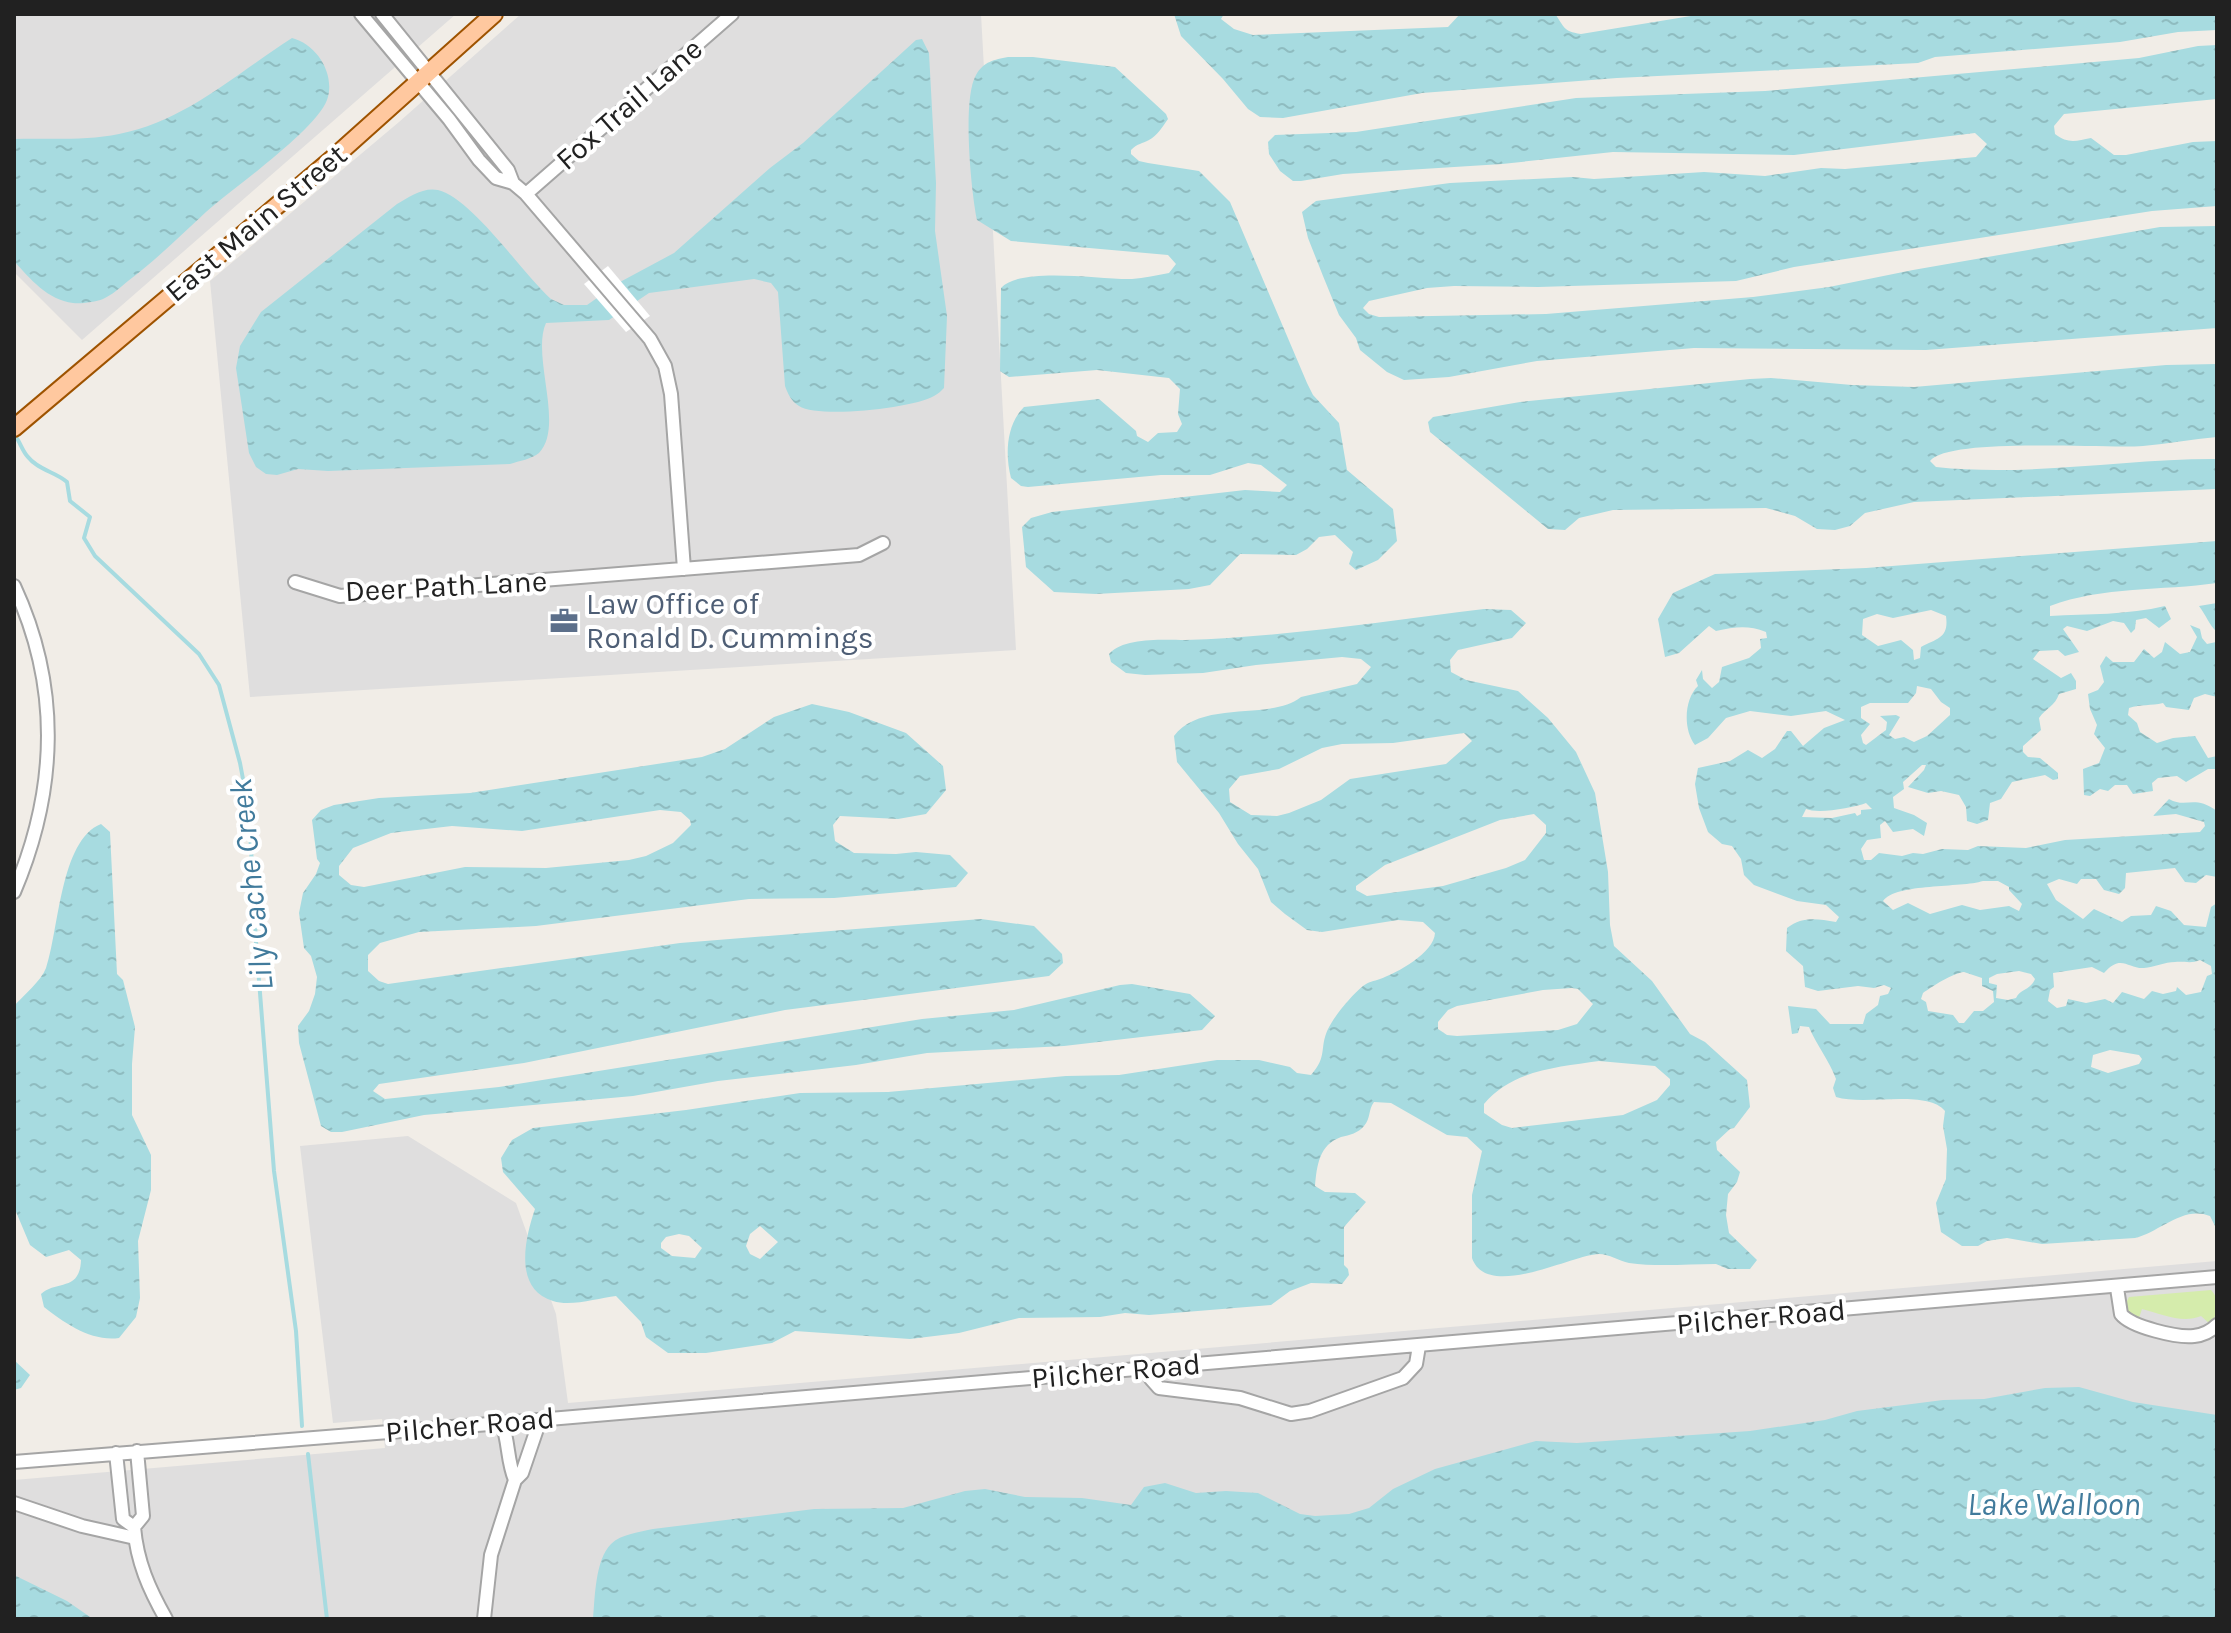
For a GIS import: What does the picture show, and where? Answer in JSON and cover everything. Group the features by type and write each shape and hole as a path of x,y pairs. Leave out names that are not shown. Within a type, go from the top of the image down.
{"main road":[{"name":"East Main Street","path":"14,428 306,182 494,14"}],"street":[{"path":"361,14 508,170 513,183 635,319 658,350 669,380 684,569"},
{"path":"382,14 423,77"},
{"name":"Fox Trail Lane","path":"526,194 732,14"},
{"name":"Deer Path Lane","path":"295,582 340,596 859,555 883,543"},
{"path":"14,586 41,665 46,694 48,768 33,844 14,892"},
{"name":"Pilcher Road","path":"14,1462 2117,1288 2217,1277"},
{"path":"2117,1288 2121,1314 2132,1324 2191,1337 2217,1325"},
{"path":"1148,1368 1151,1379 1159,1388 1240,1398 1291,1414 1310,1411 1403,1378 1416,1364 1419,1346"},
{"path":"484,1619 491,1555 515,1480 522,1473 540,1420"},
{"path":"502,1423 509,1440 510,1469 515,1480"},
{"path":"135,1533 143,1516 137,1451"},
{"path":"116,1453 123,1519 135,1533 142,1572 166,1619"},
{"path":"120,1496 141,1494"},
{"path":"14,1503 82,1526 135,1533"}],"shaded area":[{"path":"14,14 456,14 82,340 14,272"},
{"path":"521,14 981,14 1016,650 250,697 210,281 399,122"},
{"path":"408,1136 516,1203 556,1314 568,1403 2217,1261 2217,1619 14,1619 14,1480 385,1448 382,1419 333,1423 300,1146"}],"green space":[{"path":"2211,1290 2217,1307 2211,1325 2201,1316 2179,1319 2142,1309 2138,1321 2129,1314 2125,1305 2129,1297"}],"water":[{"path":"1174,14 1224,14 1221,19 1234,29 1253,35 1448,27 1460,14 1555,14 1567,30 1581,34 1703,14 2217,14 2217,30 2178,32 2120,42 1935,57 1918,63 1617,78 1422,93 1283,118 1260,117 1248,109 1181,36"},
{"path":"292,38 309,47 326,71 329,90 319,113 291,143 119,288 96,301 64,301 40,288 14,261 14,139 93,138 143,128 189,107"},
{"path":"922,39 929,53 936,183 935,231 947,316 944,388 937,394 907,404 845,412 810,410 799,406 785,386 778,292 771,283 754,279 649,293 609,320 546,323 542,353 549,426 539,453 529,458 510,464 328,471 298,469 277,475 266,474 256,467 249,453 236,368 240,346 261,312 397,204 427,190 438,190 451,196 481,221 551,299 564,305 587,305 620,282 674,253 803,143 916,40"},
{"path":"2217,45 2217,99 2064,114 2054,126 2055,134 2064,139 2076,141 2091,138 2114,155 2217,141 2217,206 2152,211 1794,267 1736,281 1538,287 1454,286 1427,288 1369,301 1363,308 1379,317 1546,314 1753,297 1829,287 2160,227 2217,226 2217,328 1926,350 1694,348 1537,361 1449,377 1404,380 1387,372 1360,350 1356,338 1339,315 1308,238 1302,212 1316,201 1450,183 1704,172 1765,176 1821,168 1845,169 1976,157 1987,144 1975,133 1794,155 1613,152 1502,164 1343,174 1301,181 1293,181 1280,171 1269,154 1268,142 1275,135 1356,132 1576,98 1765,91 2139,58"},
{"path":"1008,57 1115,67 1166,114 1168,119 1157,133 1133,148 1131,154 1139,161 1199,171 1230,202 1307,383 1313,395 1339,423 1347,470 1393,509 1397,541 1378,560 1356,570 1349,564 1353,552 1335,535 1319,537 1296,555 1240,554 1210,585 1096,594 1054,592 1026,567 1022,527 1031,518 1052,512 1245,490 1280,492 1287,485 1261,465 1248,463 1210,475 1161,475 1028,487 1011,478 1008,441 1014,422 1024,407 1099,399 1136,431 1137,436 1148,442 1158,433 1177,432 1182,424 1178,414 1180,389 1169,378 1097,370 1009,377 1000,371 1001,288 1011,281 1043,276 1137,279 1169,273 1176,264 1168,255 1011,241 977,220 969,146 972,87 982,67"},
{"path":"2217,364 2217,437 2143,446 1996,446 1943,454 1930,461 1936,467 2005,470 2217,459 2217,489 1914,502 1865,513 1850,526 1835,530 1817,529 1795,516 1766,508 1613,510 1579,518 1565,530 1548,529 1430,432 1428,422 1433,417 1520,402 1750,379 1914,387 2166,365"},
{"path":"2217,541 2217,583 2112,592 2050,606 2050,616 2122,613 2165,606 2171,619 2159,628 2146,618 2136,620 2131,633 2124,623 2113,621 2087,631 2067,626 2063,629 2079,652 2065,656 2058,650 2039,651 2033,659 2061,678 2071,673 2076,681 2076,689 2059,694 2039,718 2041,730 2023,746 2023,752 2028,757 2040,758 2058,773 2058,779 2053,780 2045,775 2012,782 2001,799 1990,803 1988,820 1977,824 1967,821 1966,807 1959,795 1941,791 1928,793 1908,787 1924,770 1926,765 1922,765 1903,782 1904,789 1893,797 1894,808 1927,823 1924,836 1913,829 1893,832 1885,821 1880,825 1881,838 1867,840 1861,849 1864,860 1871,860 1879,853 1902,856 1942,849 1968,850 1978,846 2026,848 2065,840 2200,832 2205,826 2204,822 2176,814 2153,816 2169,799 2181,803 2202,803 2217,811 2217,877 2206,875 2196,883 2185,882 2175,868 2126,873 2125,888 2119,894 2104,890 2096,879 2081,879 2077,884 2059,879 2047,884 2056,900 2083,919 2094,909 2122,922 2131,916 2151,915 2156,906 2171,911 2184,925 2206,927 2211,907 2217,903 2217,1230 2210,1216 2190,1214 2135,1238 2042,1244 2007,1238 1987,1241 1978,1246 1962,1246 1941,1232 1936,1203 1946,1179 1945,1111 1936,1104 1910,1099 1836,1097 1833,1088 1836,1079 1809,1027 1800,1026 1798,1033 1792,1034 1788,1006 1816,1009 1830,1024 1863,1024 1866,1014 1878,1005 1880,996 1888,994 1891,988 1884,985 1874,988 1858,986 1818,991 1805,987 1803,966 1786,951 1787,928 1805,920 1836,922 1839,917 1826,905 1797,901 1754,885 1744,875 1741,859 1732,846 1722,844 1708,832 1699,808 1695,784 1698,768 1730,761 1748,750 1762,758 1775,749 1787,731 1791,731 1803,746 1824,728 1845,720 1826,711 1791,716 1750,711 1726,718 1708,738 1695,745 1688,731 1687,715 1690,699 1698,686 1696,680 1702,670 1703,679 1712,688 1719,682 1722,667 1749,658 1761,648 1760,639 1767,638 1766,632 1741,627 1716,631 1709,626 1679,653 1665,657 1658,619 1673,593 1715,574 1866,568","holes":["1931,610 1946,616 1946,629 1941,636 1921,647 1920,658 1914,660 1913,650 1901,640 1878,646 1862,635 1863,619 1877,614 1893,618","1917,686 1931,689 1950,708 1950,715 1927,736 1914,742 1889,735 1900,717 1880,716 1887,722 1886,730 1866,745 1863,743 1861,735 1870,724 1861,718 1861,707 1870,703 1908,703","1866,803 1872,809 1861,810 1857,816 1855,813 1832,818 1802,817 1806,809 1827,811","1998,881 2009,887 2022,904 2019,911 2009,906 1980,910 1962,905 1930,914 1908,903 1893,910 1883,901 1901,891","2200,960 2211,966 2212,974 2207,976 2201,992 2186,995 2177,987 2176,991 2163,994 2152,991 2144,999 2122,992 2113,1003 2105,999 2086,1003 2068,999 2066,1006 2057,1008 2048,1001 2050,990 2054,987 2053,973 2092,967 2104,973 2120,963 2144,968 2171,962","2019,971 2031,974 2035,979 2016,998 2008,1000 1996,998 1997,985 1989,983 1989,978","1964,972 1982,978 1982,986 1993,991 1994,1002 1983,1011 1974,1011 1964,1023 1959,1023 1953,1015 1928,1011 1926,1002 1921,999 1923,993","2110,1050 2139,1055 2142,1059 2139,1064 2108,1073 2091,1067 2093,1055"]},
{"path":"2217,603 2217,632 2199,606"},
{"path":"1484,609 1511,610 1526,623 1512,638 1458,650 1450,660 1451,672 1466,680 1518,691 1548,718 1576,752 1595,793 1608,872 1614,946 1652,981 1690,1034 1705,1042 1747,1080 1750,1107 1734,1128 1716,1142 1717,1150 1740,1172 1728,1194 1726,1215 1729,1233 1757,1260 1750,1269 1728,1269 1716,1264 1629,1263 1599,1254 1531,1272 1494,1276 1481,1270 1472,1258 1472,1195 1482,1151 1467,1137 1447,1135 1391,1103 1374,1102 1362,1128 1328,1145 1320,1157 1317,1171 1315,1186 1325,1192 1355,1193 1366,1202 1344,1227 1344,1265 1349,1275 1342,1284 1311,1283 1290,1291 1271,1305 1149,1315 1125,1313 1100,1317 1019,1318 959,1333 910,1339 795,1331 772,1343 706,1353 668,1353 646,1337 641,1322 616,1296 560,1303 540,1295 532,1286 525,1261 535,1209 503,1172 501,1158 512,1140 533,1128 800,1093 888,1092 1066,1076 1119,1075 1217,1060 1259,1060 1311,1075 1320,1062 1328,1029 1348,1000 1365,985 1396,972 1422,955 1435,933 1423,922 1398,920 1322,932 1307,930 1285,914 1271,902 1258,869 1219,813 1177,762 1174,736 1186,725 1201,718 1273,708 1301,697 1357,684 1371,667 1361,659 1342,657 1203,673 1145,675 1126,673 1111,662 1109,654 1124,645 1145,641 1260,636","holes":["1464,733 1472,741 1446,764 1350,779 1321,800 1289,813 1251,815 1230,802 1229,789 1240,776 1279,769 1322,748 1342,744 1393,743","1534,814 1546,825 1546,833 1525,860 1506,868 1443,886 1367,896 1356,890 1356,886 1385,865 1500,820","1572,988 1578,989 1593,1004 1577,1024 1558,1030 1447,1035 1438,1029 1438,1022 1448,1010 1543,990","1599,1061 1655,1066 1670,1079 1670,1085 1657,1100 1623,1115 1512,1128 1484,1113 1484,1104 1508,1084 1552,1068","760,1226 778,1242 760,1259 750,1254 746,1246 750,1234","679,1234 689,1236 702,1248 695,1258 672,1256 661,1248 666,1237"]},
{"path":"2190,625 2200,629 2207,644 2216,642 2217,632 2217,697 2205,694 2194,698 2189,710 2166,707 2163,703 2129,708 2128,715 2137,723 2140,732 2157,743 2195,736 2208,758 2217,756 2217,769 2208,769 2186,782 2177,776 2158,778 2152,783 2153,791 2133,794 2127,785 2115,785 2108,791 2100,789 2090,796 2084,795 2083,769 2099,763 2105,748 2094,734 2097,725 2088,694 2098,690 2104,682 2100,666 2106,656 2113,662 2134,662 2144,649 2154,658 2162,652 2165,642 2180,654 2190,652 2197,637"},
{"path":"812,704 849,712 906,733 943,766 946,790 926,814 898,819 840,816 833,825 835,841 854,853 950,855 968,873 956,887 834,898 749,899 536,926 419,932 380,943 368,955 368,971 388,984 680,943 981,919 1034,926 1062,954 1063,963 1049,976 785,1010 524,1063 379,1084 373,1091 385,1099 499,1087 922,1019 1014,1010 1120,985 1132,984 1190,994 1215,1016 1202,1030 1064,1046 927,1053 856,1065 718,1081 633,1096 424,1115 342,1132 331,1132 321,1126 299,1043 298,1026 309,1011 317,977 311,956 304,948 299,913 303,893 320,863 312,820 321,810 379,798 470,793 702,757 725,749 774,717","holes":["660,810 681,812 691,825 673,843 629,860 546,868 465,867 364,887 351,885 339,875 339,866 353,848 391,833 452,826 522,831"]},
{"path":"101,824 110,832 117,974 123,980 135,1027 132,1115 151,1155 151,1190 138,1241 140,1298 136,1317 119,1338 99,1337 79,1330 44,1307 41,1294 72,1281 80,1270 81,1260 69,1250 46,1257 30,1245 14,1207 14,1006 44,973 69,867 87,833"},
{"path":"14,1360 30,1375 21,1388 14,1390"},
{"name":"Lake Walloon","path":"2079,1387 2133,1402 2217,1415 2217,1619 593,1619 597,1580 606,1551 620,1538 653,1529 814,1509 903,1508 965,1491 985,1489 1025,1497 1082,1498 1131,1505 1144,1487 1165,1483 1196,1493 1258,1493 1300,1514 1349,1514 1369,1508 1393,1489 1435,1469 1536,1441 1577,1443 1750,1431 1825,1420 1857,1411 1943,1400 1984,1399 2045,1388"},
{"path":"14,1575 67,1601 93,1619 14,1619"}],"pier":[{"path":"608,266 650,316 626,332 584,284"}],"waterway":[{"name":"Lily Cache Creek","path":"14,434 32,461 67,482 70,501 90,517 84,538 95,556 199,654 219,685 249,811 274,1171 296,1331 302,1426"},
{"name":"Lily Cache Creek","path":"308,1454 327,1619"}],"place":[{"name":"Law Office of Ronald D. Cummings","path":"564,621"}]}
